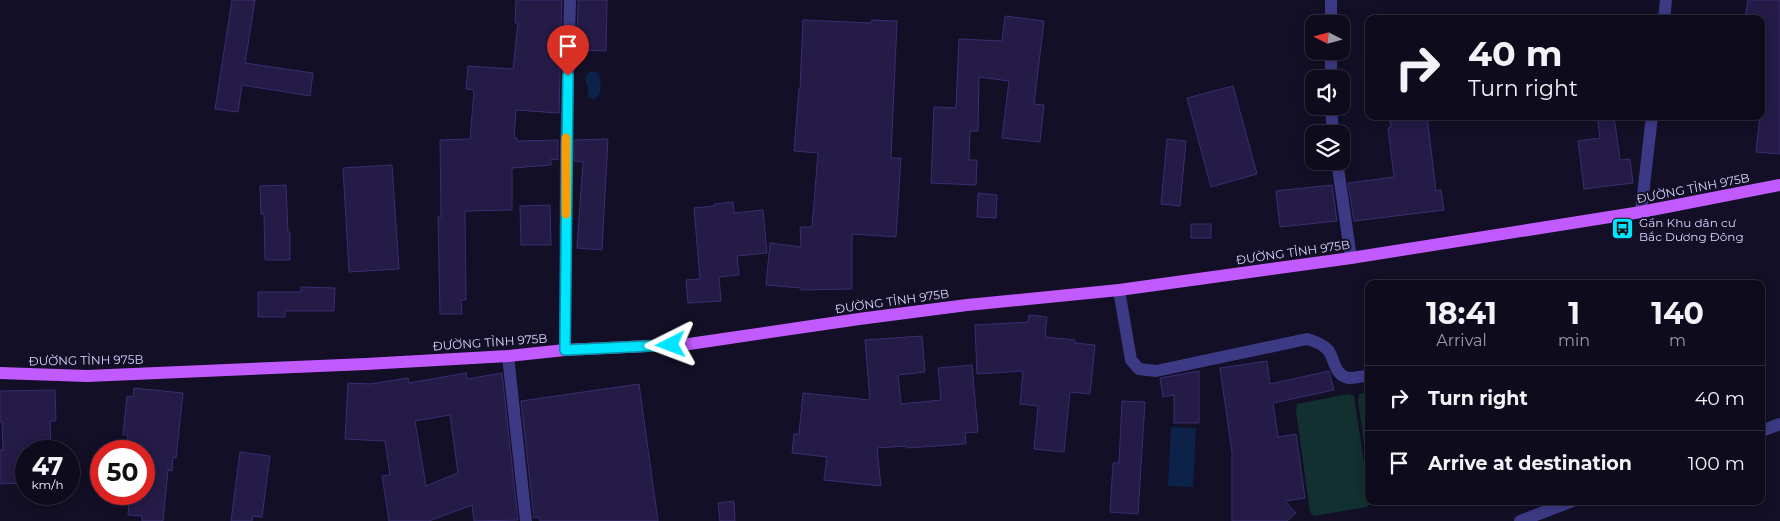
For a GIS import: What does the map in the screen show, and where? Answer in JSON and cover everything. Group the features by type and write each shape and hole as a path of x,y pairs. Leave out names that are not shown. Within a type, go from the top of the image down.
{"main road":[{"name":"ĐƯỜNG TỈNH 975B","path":"0,374 87,376 366,364 508,356 565,350 689,344 967,305 1119,290 1351,258 1641,212 1780,185"}],"street":[{"path":"565,350 566,151 570,0"},
{"path":"1331,0 1331,15"},
{"path":"1664,15 1666,0"},
{"path":"1641,212 1652,120"},
{"path":"1338,170 1351,258"},
{"path":"1119,290 1131,360 1139,369 1156,371 1307,339 1315,341 1329,352 1337,370 1342,375 1348,378 1365,376"},
{"path":"508,356 526,521"},
{"path":"1765,430 1780,424"},
{"path":"1520,521 1562,505"}],"green space":[{"path":"1365,393 1365,450 1358,401 1359,394"},
{"path":"1348,394 1354,396 1365,470 1365,505 1368,505 1367,507 1314,516 1310,512 1296,411 1297,404"}],"water":[{"path":"590,72 596,72 599,75 601,89 599,95 594,100 588,97 588,87 585,79"},
{"path":"1171,427 1196,428 1193,487 1168,486"}],"building":[{"path":"232,0 255,0 245,63 313,73 310,96 242,85 238,112 215,109"},
{"path":"516,0 562,0 559,113 516,110 514,138 517,138 517,141 558,140 558,160 551,159 551,165 512,168 512,210 465,211 466,300 461,300 462,314 440,314 438,217 441,217 440,140 470,139 474,90 466,89 468,66 513,69 518,23 515,23"},
{"path":"578,0 607,0 606,51 577,50"},
{"path":"1748,0 1780,0 1780,154 1756,152 1760,120 1765,120 1765,15 1746,15"},
{"path":"1005,16 1044,21 1034,104 1044,105 1040,142 1002,138 1009,81 979,77 978,131 970,131 969,160 977,160 976,185 931,183 934,107 956,108 959,39 1002,41"},
{"path":"803,20 871,23 872,20 897,21 891,158 901,158 896,237 852,234 852,289 801,290 801,288 766,285 770,243 801,247 800,227 812,227 818,153 794,151 800,89"},
{"path":"1233,86 1257,174 1211,187 1187,98"},
{"path":"1390,120 1427,120 1436,191 1441,190 1444,210 1354,221 1348,183 1394,177 1388,128 1391,127"},
{"path":"1598,120 1615,120 1620,160 1630,159 1633,183 1584,189 1578,141 1600,138"},
{"path":"608,139 602,250 577,248 583,162 574,161 574,140"},
{"path":"1167,139 1186,141 1180,206 1161,204"},
{"path":"392,165 399,269 349,272 343,168"},
{"path":"286,185 290,260 265,260 264,214 261,214 260,186"},
{"path":"1332,185 1337,221 1280,227 1276,191"},
{"path":"978,193 997,195 996,218 977,217"},
{"path":"733,202 734,213 763,210 767,253 737,256 739,275 719,277 721,301 688,303 686,280 700,279 694,208"},
{"path":"550,205 551,245 521,245 520,206"},
{"path":"1191,224 1211,224 1211,238 1191,238"},
{"path":"301,287 335,288 334,311 285,311 285,317 258,317 258,292 301,292"},
{"path":"1029,315 1047,317 1045,337 1075,340 1075,343 1095,345 1090,394 1070,392 1064,452 1034,449 1038,406 1020,404 1023,371 977,374 975,325 1028,322"},
{"path":"922,336 925,372 898,375 901,404 941,400 938,368 972,365 978,432 965,433 966,444 877,448 881,486 824,480 827,457 792,453 794,434 799,434 803,393 870,400 865,340"},
{"path":"1267,361 1270,384 1329,371 1334,390 1273,403 1278,437 1296,434 1305,498 1285,501 1296,513 1287,521 1232,521 1232,452 1220,368"},
{"path":"1199,371 1199,423 1174,423 1174,395 1163,397 1160,378"},
{"path":"466,373 467,379 502,373 518,520 474,521 472,505 429,521 389,521 382,476 390,475 385,441 345,439 348,383 370,384 408,378 409,383","holes":["450,415 458,473 426,486 415,421"]},
{"path":"639,384 658,521 540,521 539,517 534,518 521,401"},
{"path":"134,388 183,393 176,458 173,457 172,471 168,470 163,521 142,521 142,516 128,515 129,505 155,505 155,440 127,440 128,435 123,435 127,396 133,397"},
{"path":"55,390 56,421 50,421 51,440 15,440 15,483 0,484 0,450 3,450 2,422 0,422 0,391"},
{"path":"1122,401 1145,402 1138,514 1110,512 1113,463 1119,463"},
{"path":"240,452 270,456 262,517 253,516 252,521 231,521"},
{"path":"734,501 735,521 720,521 718,503"}],"slow traffic":[{"path":"566,138 566,214"}],"place":[{"name":"Gần Khu dân cư Bắc Dương Đông","path":"1623,229"}],"route":[{"path":"568,76 565,350 671,345"}]}
